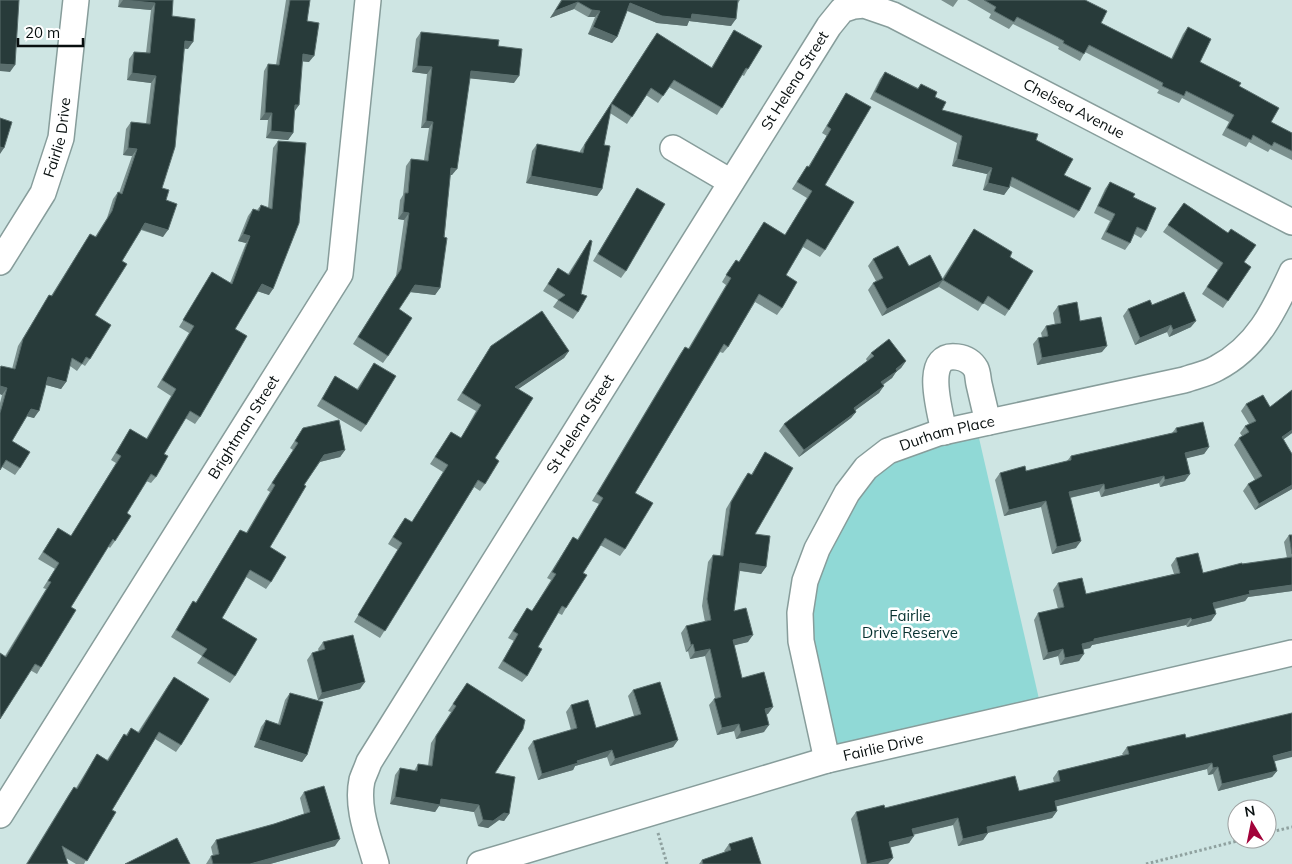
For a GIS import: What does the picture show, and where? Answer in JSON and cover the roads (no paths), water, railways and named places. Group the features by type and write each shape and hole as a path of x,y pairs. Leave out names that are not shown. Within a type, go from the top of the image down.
{"street":[{"name":"Fairlie Drive","path":"0,262 43,193 61,138 76,0"},
{"name":"Brightman Street","path":"0,815 340,274 368,0"},
{"name":"Chelsea Avenue","path":"854,6 864,5 893,15 1292,222"},
{"name":"St Helena Street","path":"376,864 360,797 362,779 369,762 828,26 842,10 854,6"},
{"path":"673,148 731,182"},
{"name":"Durham Place","path":"827,760 801,641 800,613 805,581 817,549 847,492 866,468 888,451 944,432 1184,380 1217,368 1245,348 1263,327 1274,312 1292,272"},
{"path":"944,432 935,382 936,370 944,360 952,357 965,358 976,369 988,422"},
{"name":"Fairlie Drive","path":"480,864 827,760 1292,653"}],"park label":[{"name":"Fairlie Drive Reserve","path":"910,624"}]}
